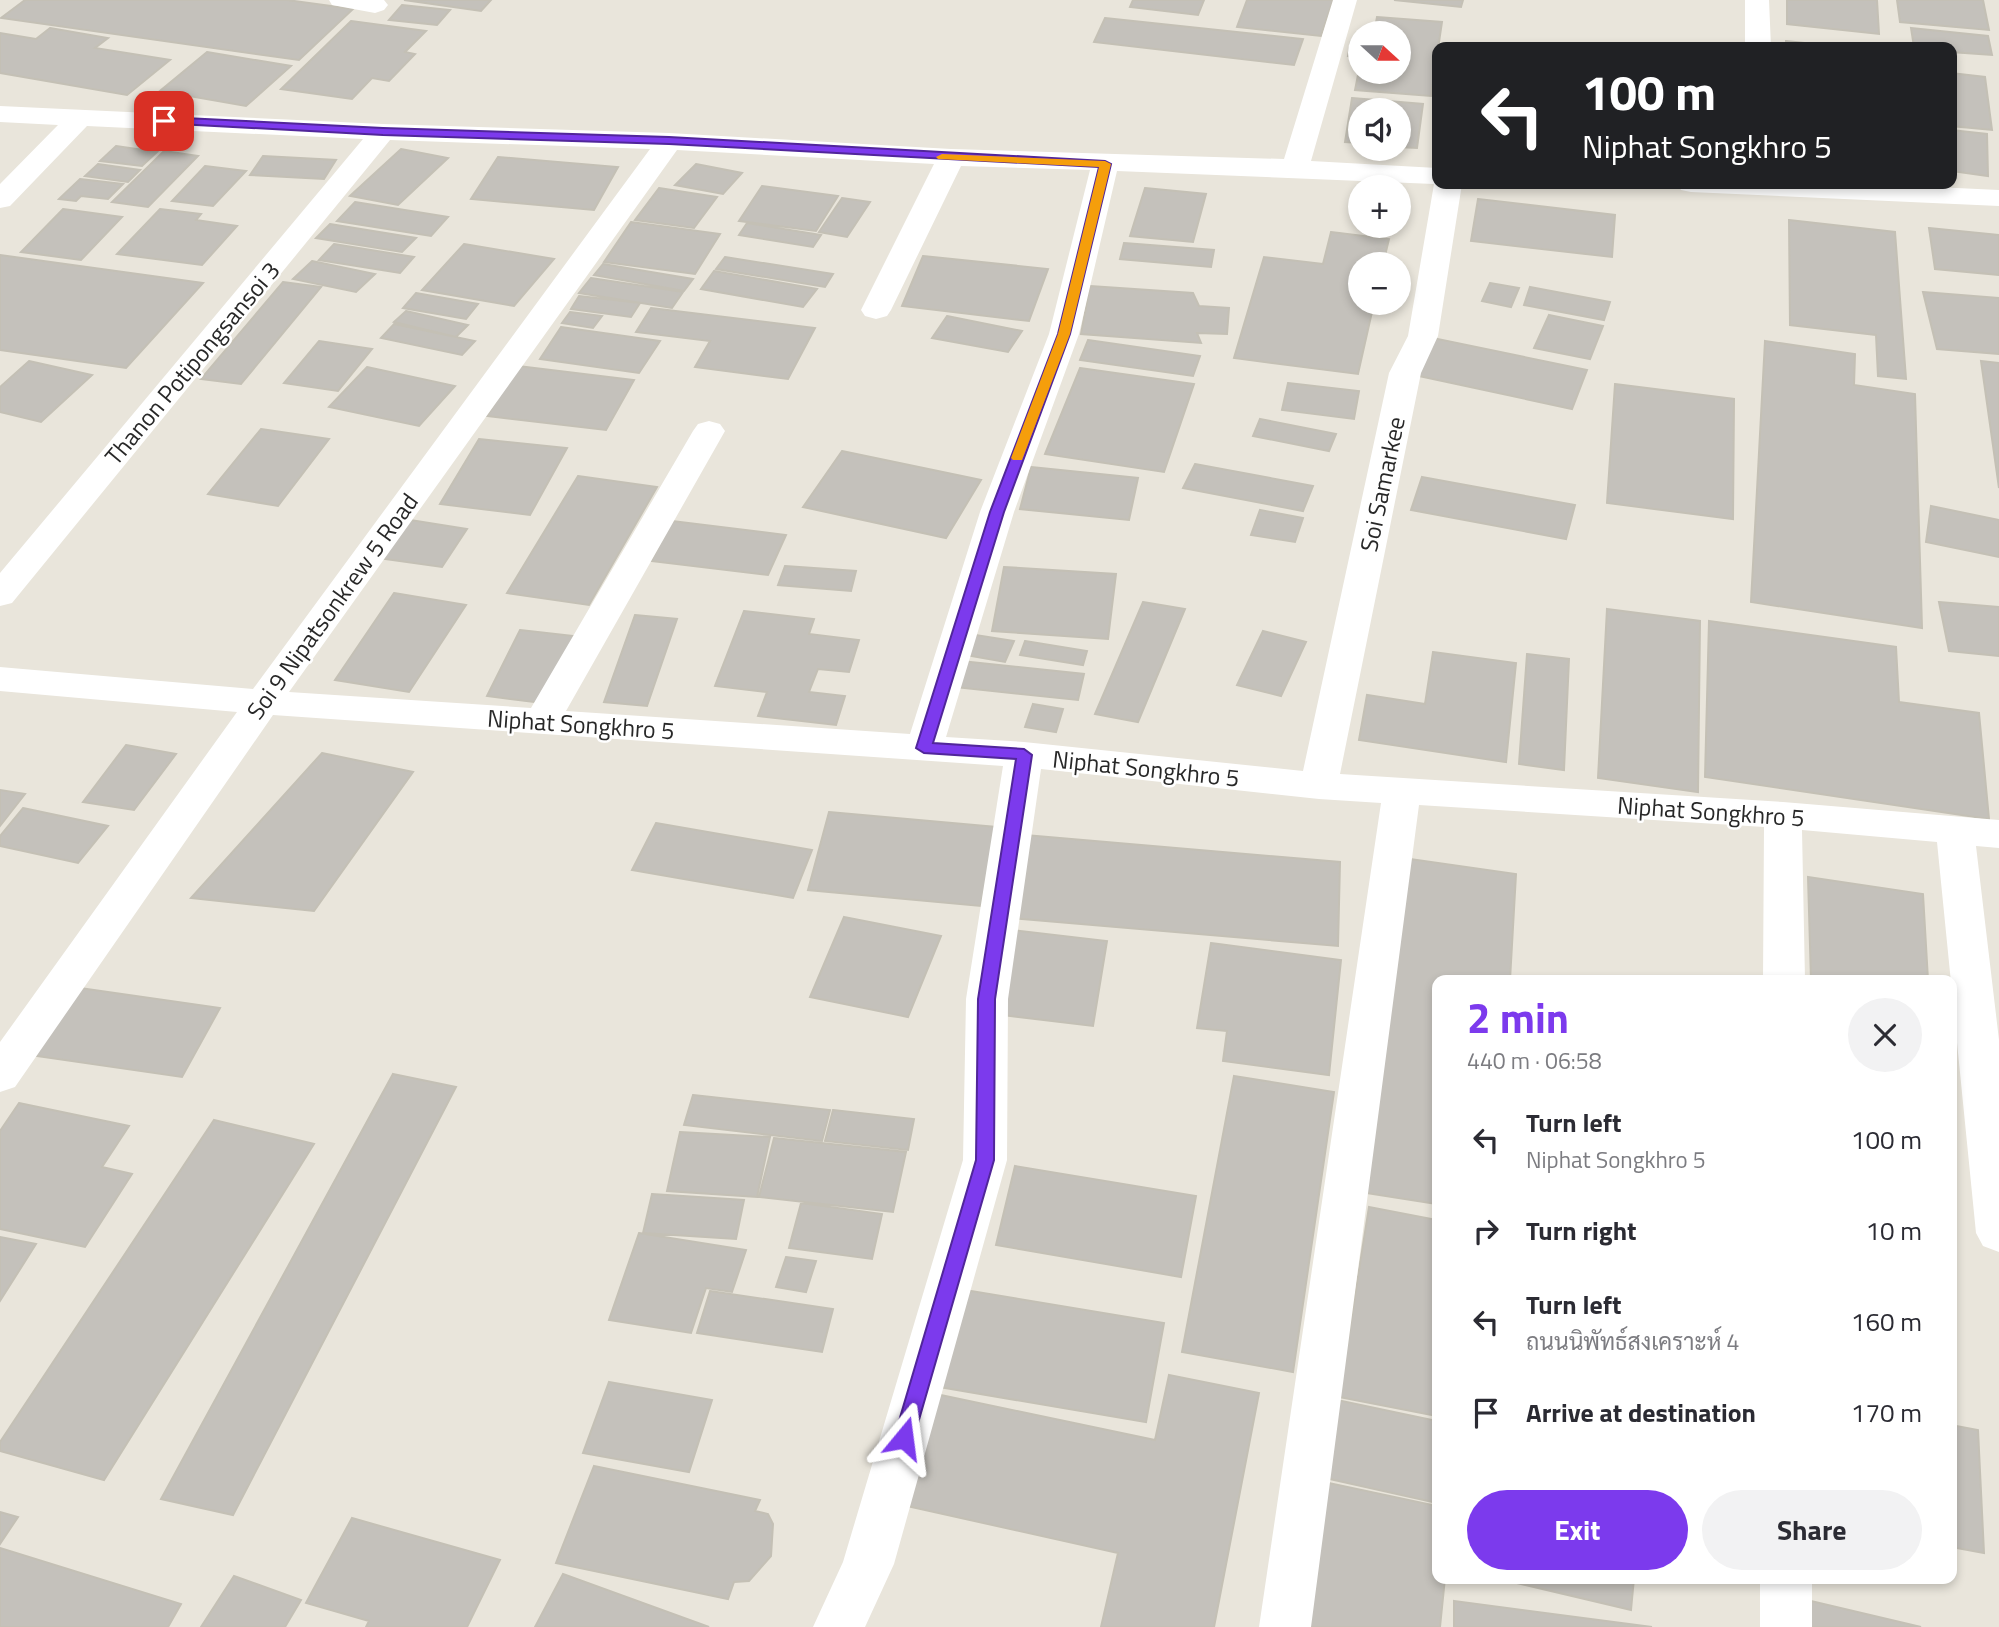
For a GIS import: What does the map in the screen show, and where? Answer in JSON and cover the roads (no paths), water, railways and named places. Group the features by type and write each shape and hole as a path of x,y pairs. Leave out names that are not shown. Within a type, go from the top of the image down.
{"street":[{"path":"341,0 375,5"},
{"path":"1296,168 1301,143 1345,0"},
{"path":"1757,0 1758,42"},
{"path":"0,114 669,141 951,158 1296,168 1432,176"},
{"path":"0,200 82,116"},
{"name":"Thanon Potipongsansoi 3","path":"0,595 383,131"},
{"name":"Soi 9 Nipatsonkrew 5 Road","path":"0,1075 263,702 669,141"},
{"path":"876,310 951,158"},
{"path":"924,748 997,512 1064,334 1105,164"},
{"name":"Soi Samarkee","path":"1319,786 1405,373 1423,336 1447,189"},
{"path":"1830,189 1999,198"},
{"path":"542,721 709,431"},
{"name":"Niphat Songkhro 5","path":"0,680 263,702 1024,755 1319,786 1783,816 1999,834"},
{"path":"839,1627 868,1564 985,1160 987,999 1024,755"},
{"path":"1285,1627 1402,790"},
{"path":"1783,816 1784,975"},
{"path":"1955,831 1999,1233"},
{"path":"1786,1584 1786,1627"}]}
